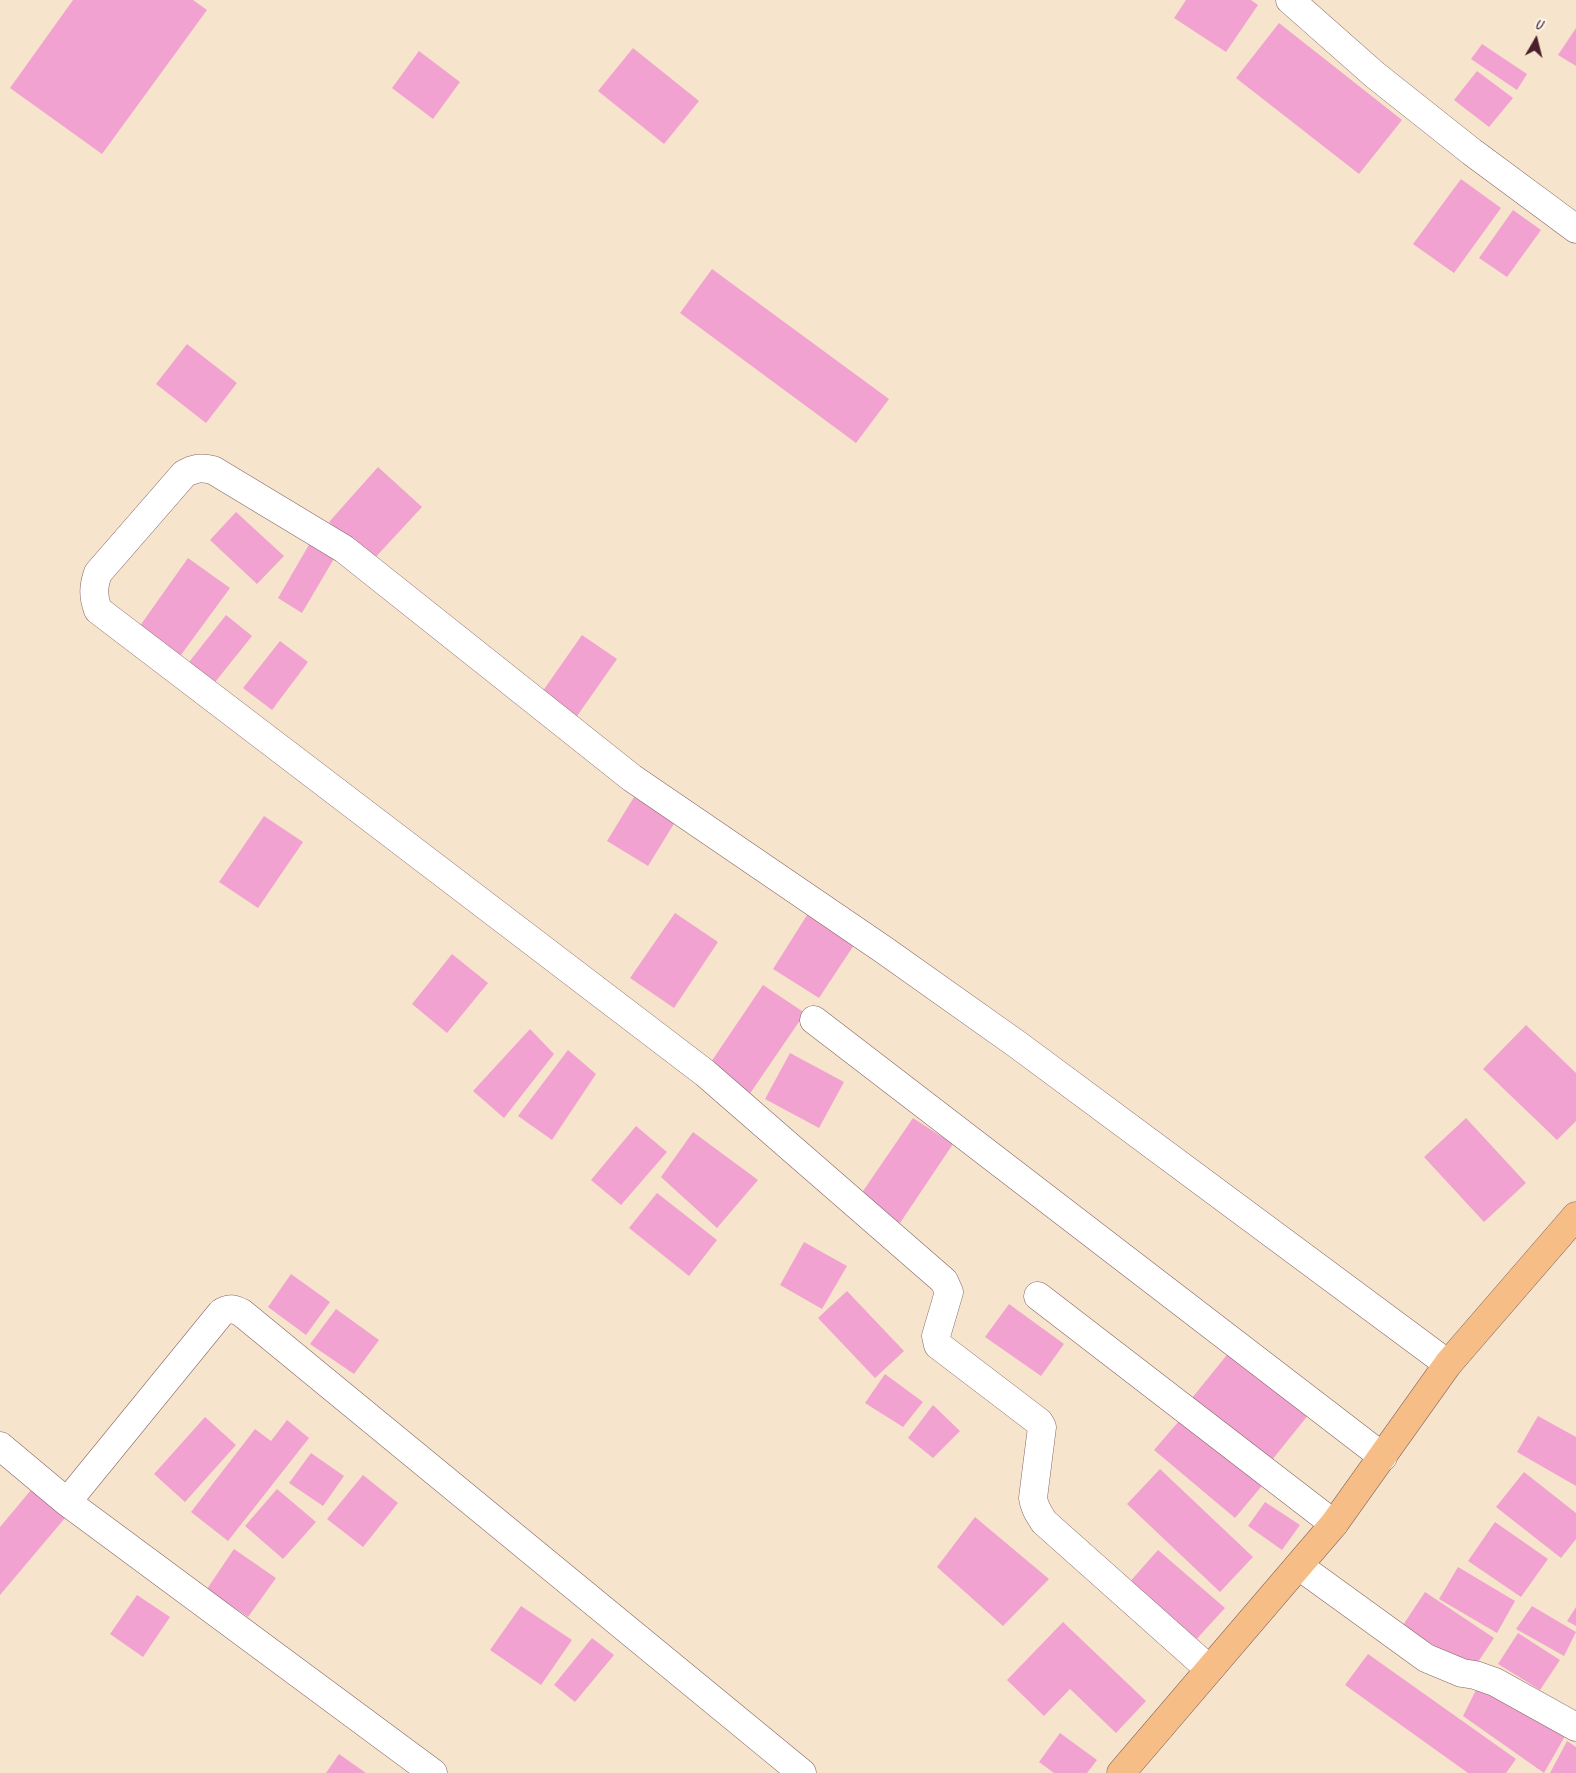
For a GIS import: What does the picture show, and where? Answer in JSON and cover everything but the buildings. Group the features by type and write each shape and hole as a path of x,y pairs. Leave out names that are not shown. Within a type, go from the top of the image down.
{"main road":[{"path":"1121,1773 1334,1524 1448,1364 1576,1216"}],"street":[{"path":"1290,0 1375,75 1472,152 1576,229"},
{"path":"1209,1669 1044,1522 1033,1504 1042,1427 1040,1422 938,1345 936,1336 949,1292 944,1282 706,1073 98,610 93,594 94,583 98,573 184,474 194,469 213,470 344,549 632,778 884,950 1018,1045 1448,1364"},
{"path":"814,1020 1383,1457"},
{"path":"1038,1296 1334,1524"},
{"path":"66,1502 221,1313 226,1309 234,1309 802,1773"},
{"path":"0,1446 66,1502 433,1773"},
{"path":"1299,1566 1426,1658 1462,1673 1495,1682 1576,1727"}]}
